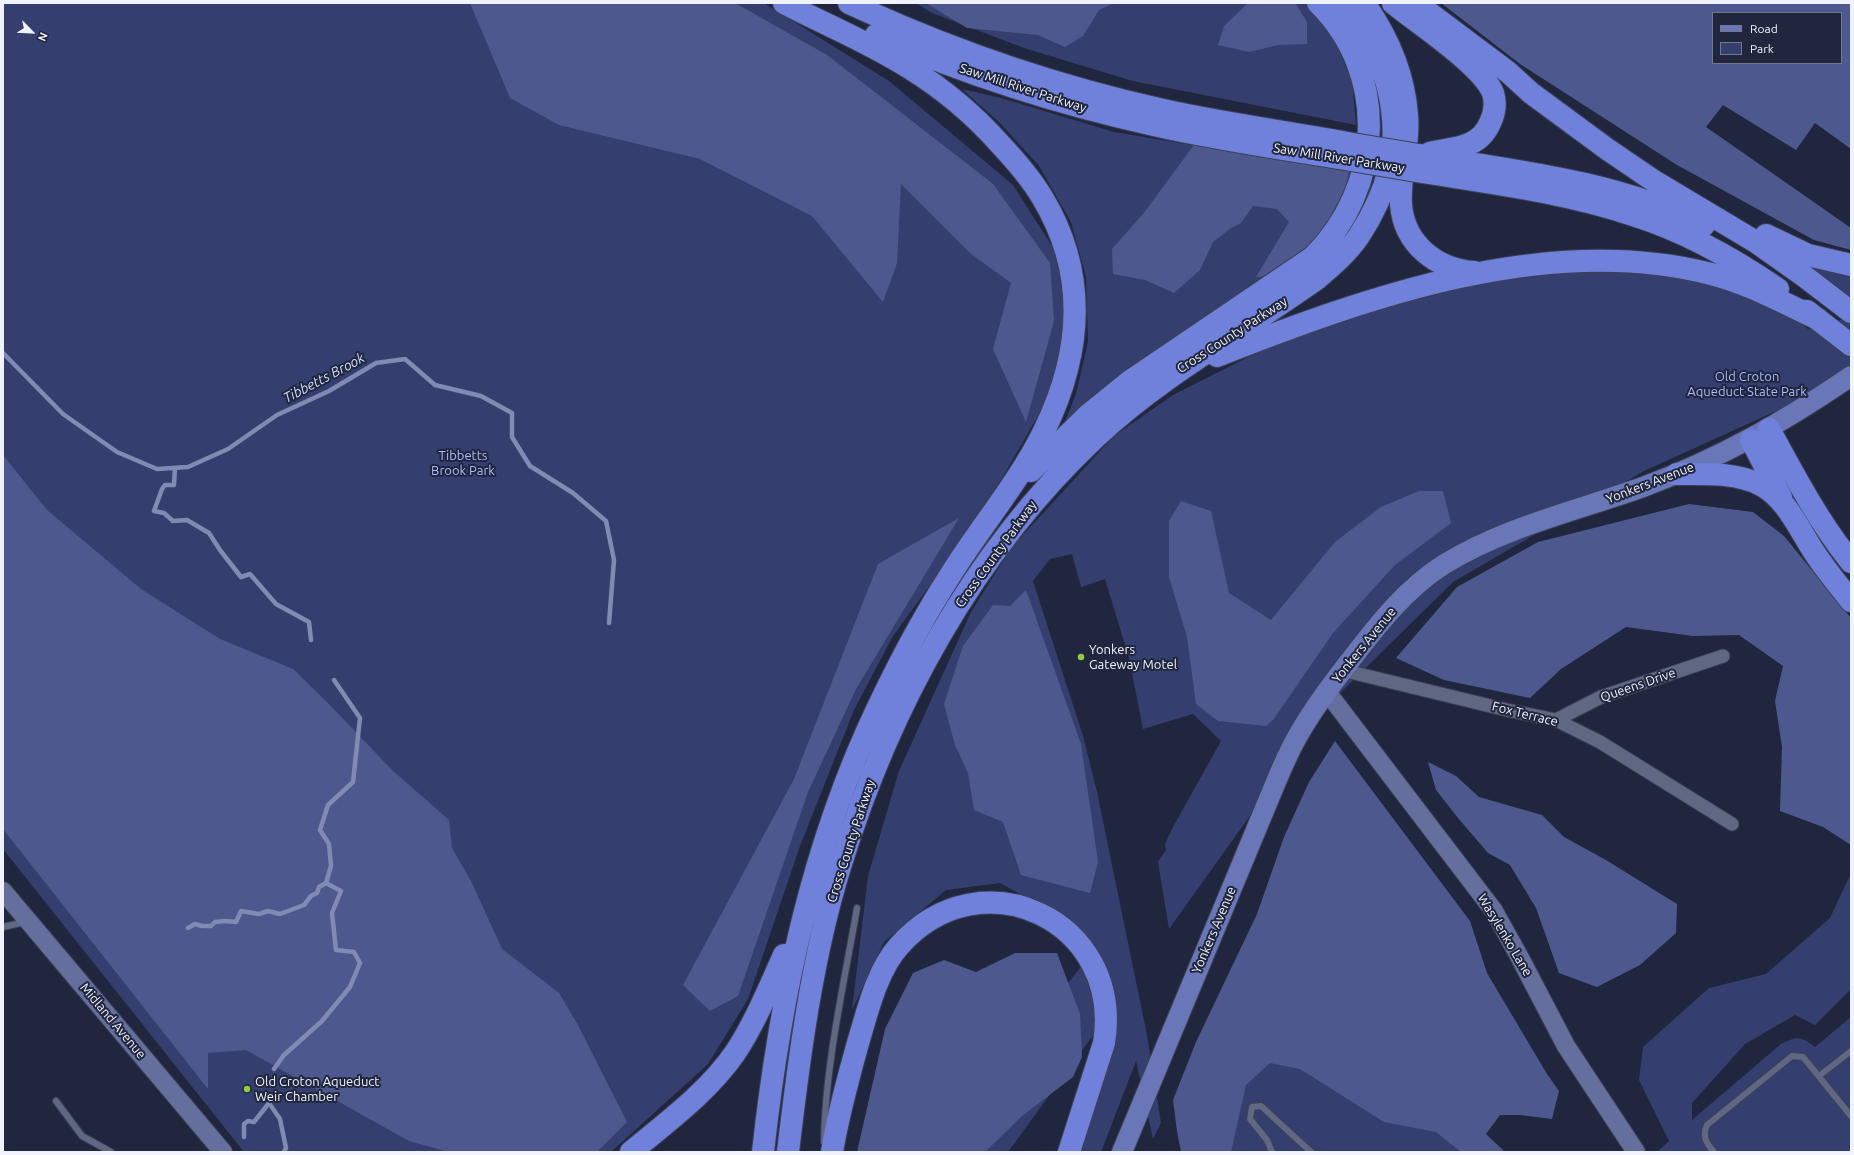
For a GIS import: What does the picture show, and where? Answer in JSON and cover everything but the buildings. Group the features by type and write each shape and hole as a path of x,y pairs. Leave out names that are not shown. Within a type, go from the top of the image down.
{"highway":[{"path":"784,3 886,54 915,71 942,91 979,122 1021,168 1043,198 1060,234 1071,273 1074,294 1074,335 1066,376 1060,395 1042,434 1019,474 981,529"},
{"name":"Saw Mill River Parkway","path":"808,3 855,26 924,55 1049,98 1156,126 1238,142 1352,152"},
{"name":"Saw Mill River Parkway","path":"849,3 946,45 1026,73 1081,89 1164,110 1352,152 1418,163 1601,187 1671,210 1733,240 1784,274 1851,326"},
{"path":"883,3 930,26 969,42 1026,73"},
{"path":"981,529 1030,471 1088,415 1155,364 1304,265 1323,248 1340,226 1355,198 1362,175 1368,138 1368,100 1363,74 1353,51 1340,28 1318,3"},
{"name":"Cross County Parkway","path":"788,1152 807,1019 831,896 858,811 880,756 904,705 956,608 992,555 1031,506 1056,476 1096,437 1136,402 1175,372 1318,278 1340,259 1358,238 1377,206 1386,182 1392,155 1393,125 1390,97 1382,69 1371,43 1356,17 1344,3"},
{"path":"1364,3 1389,45 1404,87 1408,117 1401,204 1410,236 1419,248 1434,260 1454,268 1481,273"},
{"path":"1393,3 1468,62 1483,77 1490,87 1494,98 1494,108 1487,130 1476,140 1418,163"},
{"path":"1416,3 1607,149 1654,181 1762,246 1851,312"},
{"path":"1508,72 1766,235 1808,255 1851,265"},
{"name":"Saw Mill River Parkway","path":"1418,163 1606,207 1644,218 1688,236 1736,262 1782,292 1851,345"},
{"path":"1175,372 1261,338 1345,308 1402,291 1481,273 1577,261 1622,261 1668,265 1727,279 1766,294 1818,319"},
{"path":"1770,429 1814,511 1832,538 1851,562"},
{"path":"1750,440 1793,519"},
{"path":"1677,474 1721,475 1754,482 1776,495 1824,567 1851,601"},
{"name":"Cross County Parkway","path":"763,1152 772,1074 782,1013 804,912 836,807 875,712 932,605 981,529"},
{"path":"832,1152 844,1098 863,1027 872,1000 888,962 898,947 911,934 938,915 952,909 983,903 1010,904 1044,916 1054,922 1084,950 1096,970 1101,983 1106,1010 1104,1043 1069,1152"},
{"path":"631,1152 702,1090 735,1052 757,1014 804,912"}],"main road":[{"name":"Yonkers Avenue","path":"1122,1152 1275,783 1298,734 1342,670 1402,599 1422,581 1443,566 1478,547 1516,531 1677,474 1770,429 1851,376"}],"street":[{"name":"Queens Drive","path":"1556,720 1601,697 1723,656"},
{"name":"Fox Terrace","path":"1342,670 1507,710 1556,720 1600,742 1732,824"},
{"name":"Wasylenko Lane","path":"1327,692 1494,911 1566,1046 1636,1152"},
{"name":"Midland Avenue","path":"3,891 223,1152"}],"lane":[{"path":"824,1152 824,1116 857,908"},
{"path":"3,927 29,921"},
{"path":"1819,1076 1851,1051"},
{"path":"1714,1152 1704,1137 1704,1131 1707,1125 1792,1056 1803,1057 1851,1115"},
{"path":"56,1101 82,1136 111,1152"},
{"path":"1272,1152 1267,1140 1250,1119 1252,1107 1260,1106 1311,1152"}],"green space":[{"name":"Tibbetts Brook Park","path":"3,3 764,3 889,81 1013,185 1068,271 1065,352 1051,393 1001,480 933,581 893,636 854,710 800,846 748,999 708,1064 611,1152 244,1152 3,849"},
{"path":"916,3 1307,3 1332,34 1352,81 1356,125 1133,81 1024,48 932,13"},
{"path":"962,89 1001,98 1114,132 1355,172 1335,224 1062,429 1076,394 1088,342 1086,277 1071,222 1039,166 1001,124"},
{"path":"1803,260 1851,271 1851,307"},
{"name":"Old Croton Aqueduct State Park","path":"1604,266 1689,276 1784,311 1808,329 1851,317 1851,377 1644,471 1453,582 1332,701 1169,929 1158,862 1166,850 1165,844 1173,827 1221,741 1193,714 1143,729 1129,658 1105,579 1081,587 1072,554 1050,559 1033,581 1083,736 1097,792 1147,1035 1161,1123 1153,1139 1136,1061 1101,1152 1077,1152 1110,1012 1008,1152 920,1152 1018,1048 1093,951 1066,919 1000,883 946,890 884,942 852,1010 868,876 899,771 971,612 1011,548 1114,436 1173,395 1268,347 1380,303 1491,279"},
{"path":"1851,873 1851,989 1815,1025 1795,1015 1745,1044 1692,1103 1692,1120 1781,1044 1799,1038 1815,1047 1851,1017 1851,1152 1657,1152 1669,1141 1639,1080 1643,1047 1709,988 1766,974 1830,918"},
{"path":"1289,1007 1476,1152 1228,1152 1236,1045"}],"shaded area":[{"path":"470,3 735,3 827,55 993,184 1050,263 1054,321 1026,422 993,349 1011,283 970,253 901,184 897,263 883,302 812,216 700,159 559,125 510,98"},
{"path":"926,3 1114,3 1099,10 1083,36 1065,47 1038,35 967,28"},
{"path":"1246,3 1295,3 1307,22 1307,44 1278,45 1249,52 1218,45 1224,26 1247,4"},
{"path":"1441,3 1851,3 1851,149 1815,123 1796,150 1723,105 1706,127 1851,228 1851,250 1814,240 1677,165 1520,64"},
{"path":"1194,145 1349,171 1345,189 1327,223 1307,249 1276,276 1256,277 1289,222 1277,209 1253,206 1241,223 1231,228 1213,242 1200,270 1174,293 1145,280 1113,274 1112,249 1143,214"},
{"path":"3,455 47,510 141,589 220,639 293,669 392,770 449,820 452,848 471,881 502,949 559,993 578,1025 627,1122 597,1152 449,1152 409,1141 246,1050 208,1053 208,1089 3,829"},
{"path":"1419,491 1443,491 1451,523 1395,565 1333,633 1273,720 1266,726 1218,721 1196,704 1187,637 1169,577 1169,521 1181,501 1211,511 1229,593 1271,620 1335,542 1381,507"},
{"path":"1689,504 1753,512 1784,536 1851,618 1851,845 1823,827 1780,811 1782,747 1775,701 1783,666 1739,635 1693,636 1626,627 1561,669 1530,698 1444,680 1396,658 1457,587 1538,542"},
{"path":"959,518 856,689 808,792 738,996 710,1011 683,985 794,779 878,564"},
{"path":"1026,590 1081,744 1098,862 1090,893 1021,875 1003,822 974,810 968,773 955,745 944,704 963,646 993,605 1010,606"},
{"path":"1335,741 1470,921 1487,973 1547,1074 1559,1091 1552,1119 1520,1115 1500,1115 1486,1134 1505,1152 1461,1152 1436,1132 1384,1122 1300,1069 1270,1063 1246,1085 1231,1152 1181,1152 1173,1100 1196,1042 1257,914 1284,837 1309,782"},
{"path":"1428,762 1456,776 1479,797 1542,815 1564,837 1606,860 1677,904 1676,933 1640,965 1597,987 1559,973 1536,908 1510,865 1488,853 1458,818 1436,790"},
{"path":"1015,953 1057,953 1080,1014 1082,1057 1073,1077 1022,1116 985,1152 857,1152 885,1029 913,973 944,960 976,972"}],"waterway":[{"name":"Tibbetts Brook","path":"3,353 63,414 117,452 157,469 188,467 228,449 277,415 329,391 376,363 405,359 435,385 481,396 512,413 512,437 530,466 573,493 606,521 614,560 609,623"},
{"path":"175,468 174,485 165,485 162,489 154,511 164,513 173,521 187,520 209,533 241,577 250,574 276,604 309,622 311,640"},
{"path":"274,1069 284,1055 322,1021 350,987 360,963 354,952 336,950 332,913 341,891 326,883 331,866 329,844 320,830 328,805 353,782 360,718 334,680"},
{"path":"188,928 195,924 211,926 215,922 236,922 241,911 259,914 268,911 280,914 304,905 311,896 317,893 319,887 326,883"},
{"path":"244,1137 244,1124 248,1121 254,1122 269,1103 280,1119 286,1148 284,1152"}],"place":[{"name":"Yonkers Gateway Motel","path":"1081,657"},
{"name":"Old Croton Aqueduct Weir Chamber","path":"247,1089"}]}
